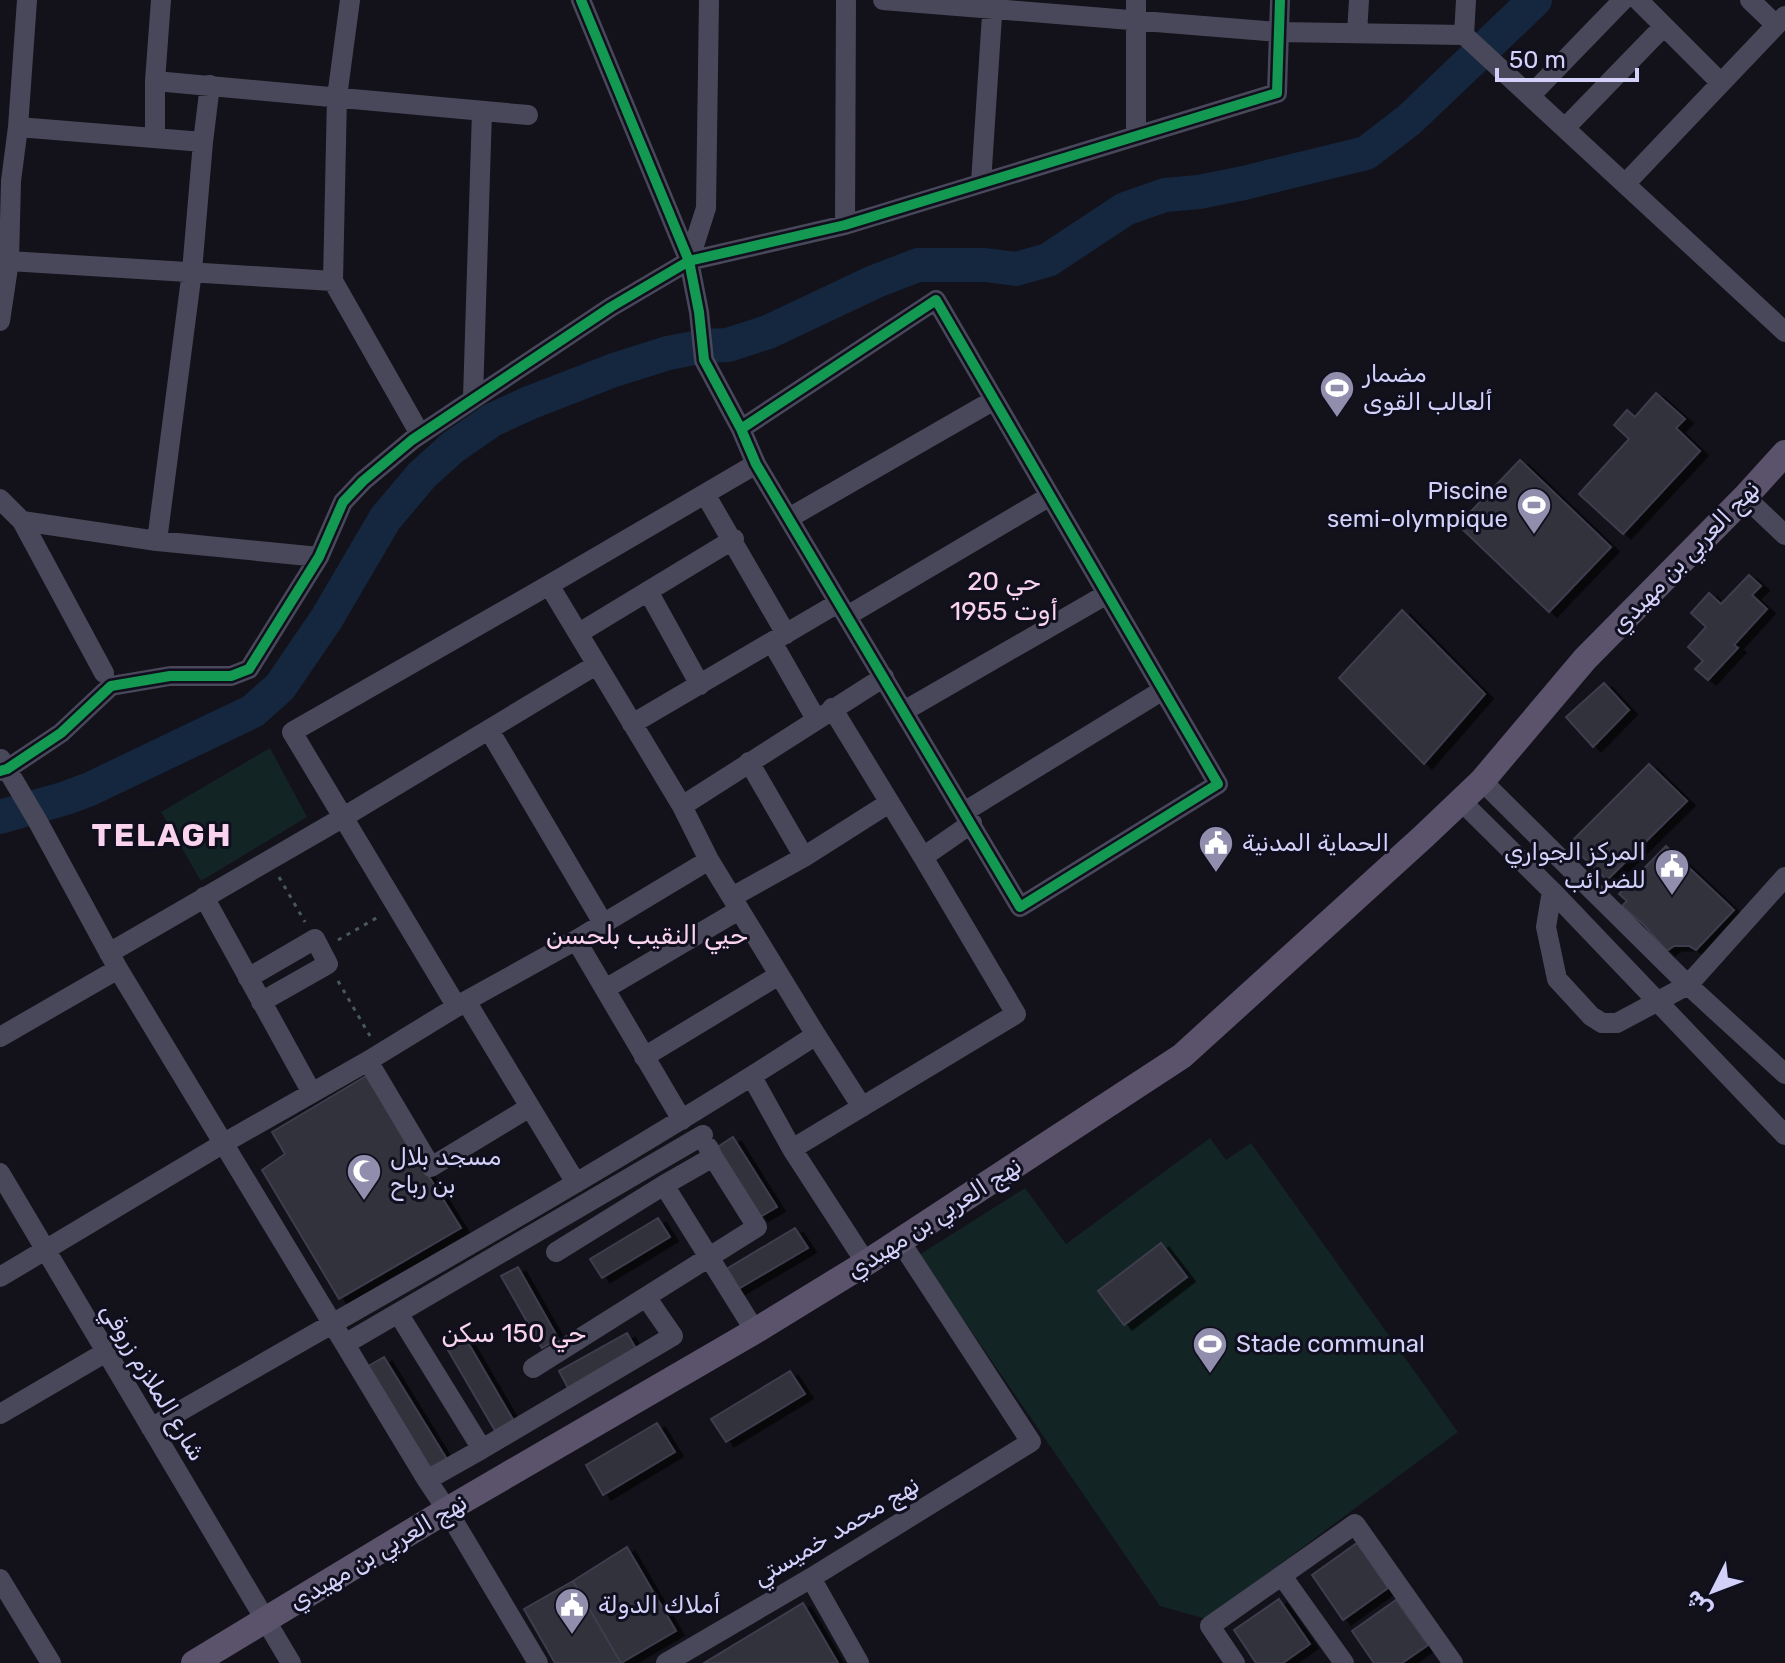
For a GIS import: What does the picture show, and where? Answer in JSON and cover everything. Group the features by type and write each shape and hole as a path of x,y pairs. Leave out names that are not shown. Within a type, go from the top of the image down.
{"main road":[{"name":"نهح العربي بن مهيدي","path":"1585,659 1785,453"},
{"name":"نهج العربي بن مهيدي","path":"194,1663 263,1618 866,1263 1182,1056 1482,781 1585,659"}],"street":[{"path":"0,313 9,261 6,181 18,127 27,0"},
{"path":"155,138 155,81 161,0"},
{"path":"350,0 337,97 333,281 420,434"},
{"path":"581,0 689,261 704,360 756,464 1020,907 1218,784 936,300 741,429"},
{"path":"689,261 706,208 709,0"},
{"path":"845,225 846,0"},
{"path":"883,0 1136,10 1279,32 1465,36 1785,332"},
{"path":"538,1663 114,961 6,769 61,733 111,686 170,676 231,676 249,669 319,557 343,502 363,481 420,434 611,307 689,261 845,225 1277,93 1280,0"},
{"path":"1357,33 1359,0"},
{"path":"1465,36 1466,0"},
{"path":"1530,96 1623,0"},
{"path":"1638,0 1721,83"},
{"path":"1625,184 1780,20 1750,0"},
{"path":"981,183 993,4"},
{"path":"1136,10 1136,136"},
{"path":"1565,128 1664,26"},
{"path":"155,81 528,115"},
{"path":"157,541 192,271 210,85"},
{"path":"473,398 482,111"},
{"path":"18,127 203,142"},
{"path":"9,261 333,281"},
{"path":"789,518 994,400"},
{"path":"576,1183 342,818 292,732 756,464"},
{"path":"705,494 732,539 779,638 824,714 889,803 1016,1014 792,1149"},
{"path":"632,724 779,638 843,610 1050,496"},
{"path":"1745,497 1785,535"},
{"path":"0,499 22,521 104,673"},
{"path":"22,521 157,541 319,557"},
{"path":"579,633 732,539"},
{"path":"549,585 682,806 709,860 862,1107"},
{"path":"648,591 700,685"},
{"path":"904,711 1107,594"},
{"path":"0,1037 204,897 596,665"},
{"path":"682,806 884,677"},
{"path":"923,857 968,818 1163,690"},
{"path":"489,730 603,923"},
{"path":"749,762 804,857"},
{"path":"1482,781 1688,985 1785,1074"},
{"path":"1461,801 1552,891 1785,1135"},
{"path":"605,989 889,803"},
{"path":"0,1277 709,860"},
{"path":"1552,891 1546,927 1557,979 1581,1006 1602,1023 1617,1023 1688,985 1785,877"},
{"path":"204,897 312,1093"},
{"path":"533,1368 757,1227 713,1157 703,1135 644,1057 576,940"},
{"path":"248,978 320,949 328,964 261,1002"},
{"path":"644,1057 779,975"},
{"path":"151,1428 576,1183 816,1035"},
{"path":"374,1057 431,1167 530,1107"},
{"path":"752,1077 792,1149 866,1263"},
{"path":"345,1344 703,1135"},
{"path":"556,1252 713,1157"},
{"name":"شارع الملازم زروقي","path":"0,1173 291,1663"},
{"path":"664,1185 755,1331"},
{"name":"نهج محمد خميستي","path":"666,1663 1031,1442 900,1241"},
{"path":"427,1480 673,1336 646,1297"},
{"path":"398,1313 482,1449"},
{"path":"0,1414 106,1352"},
{"path":"1235,1663 1210,1626 1355,1524 1453,1663"},
{"path":"1282,1576 1344,1663"},
{"path":"811,1578 859,1663"},
{"path":"0,1579 51,1663"}],"path":[{"path":"269,860 320,949 374,1057"},
{"path":"320,949 381,915"}],"shaded area":[{"path":"270,748 307,817 201,881 161,812"},
{"name":"Stade communal","path":"1210,1138 1226,1160 1251,1143 1458,1432 1206,1619 1160,1606 919,1255 1025,1188 1066,1244"}],"building":[{"path":"1656,393 1685,419 1676,428 1700,451 1623,534 1579,494 1629,439 1614,425 1627,410 1635,417"},
{"name":"Piscine semi-olympique","path":"1520,460 1611,547 1549,612 1458,525"},
{"path":"1749,575 1761,586 1752,595 1767,609 1734,645 1738,648 1708,680 1695,669 1703,661 1688,647 1706,627 1691,613 1709,593 1721,604"},
{"path":"1402,610 1485,694 1424,764 1339,678"},
{"path":"1604,683 1629,710 1593,747 1566,717"},
{"path":"1649,764 1687,801 1607,880 1569,844"},
{"name":"المركز الجواري للضرائب","path":"1666,846 1734,910 1696,950 1689,946 1674,946 1667,951 1622,906 1627,901 1619,894"},
{"name":"مسجد بلال بن رباح","path":"366,1076 461,1228 339,1299 262,1170 285,1154 272,1132"},
{"path":"733,1137 777,1207 760,1217 716,1148"},
{"path":"658,1218 670,1237 602,1278 590,1259"},
{"path":"795,1228 808,1248 735,1291 723,1271"},
{"path":"1161,1243 1187,1277 1124,1325 1098,1291"},
{"path":"518,1267 558,1338 542,1348 501,1276"},
{"path":"627,1333 639,1354 570,1392 559,1371"},
{"path":"466,1339 515,1423 497,1434 448,1350"},
{"path":"384,1357 448,1461 427,1474 363,1369"},
{"path":"790,1371 805,1394 726,1442 711,1419"},
{"path":"657,1423 675,1452 603,1495 586,1465"},
{"path":"1357,1543 1388,1588 1343,1620 1312,1575"},
{"path":"627,1547 676,1631 621,1663 573,1581"},
{"name":"أملاك الدولة","path":"573,1581 621,1663 555,1663 524,1609"},
{"path":"1279,1599 1310,1644 1283,1663 1256,1663 1234,1630"},
{"path":"1396,1600 1428,1645 1402,1663 1374,1663 1352,1631"},
{"path":"803,1603 838,1663 704,1663"}],"waterway":[{"path":"0,817 90,789 253,711 280,687 327,618 385,519 422,475 453,447 492,420 614,370 668,353 728,345 768,332 874,282 918,265 985,265 1016,269 1048,260 1125,209 1165,195 1244,183 1366,153 1409,120 1535,0"}],"cycle path":[{"path":"581,0 689,261 704,360 756,464 1020,907 1218,784 936,300 741,429"},
{"path":"0,771 61,733 111,686 170,676 231,676 249,669 319,557 343,502 363,481 412,440 611,307 689,261 845,225 1277,93 1280,0"}],"place":[{"name":"مضمار ألعالب القوى","path":"1337,419"},
{"name":"Piscine semi-olympique","path":"1534,536"},
{"name":"الحماية المدنية","path":"1216,874"},
{"name":"المركز الجواري للضرائب","path":"1672,897"},
{"name":"مسجد بلال بن رباح","path":"364,1202"},
{"name":"Stade communal","path":"1210,1375"},
{"name":"أملاك الدولة","path":"572,1636"}],"district":[{"name":"حي 20 أوت 1955","path":"1004,596"},
{"name":"TELAGH","path":"162,835"},
{"name":"حيي النقيب بلحسن","path":"647,935"},
{"name":"حي 150 سكن","path":"514,1333"}]}
